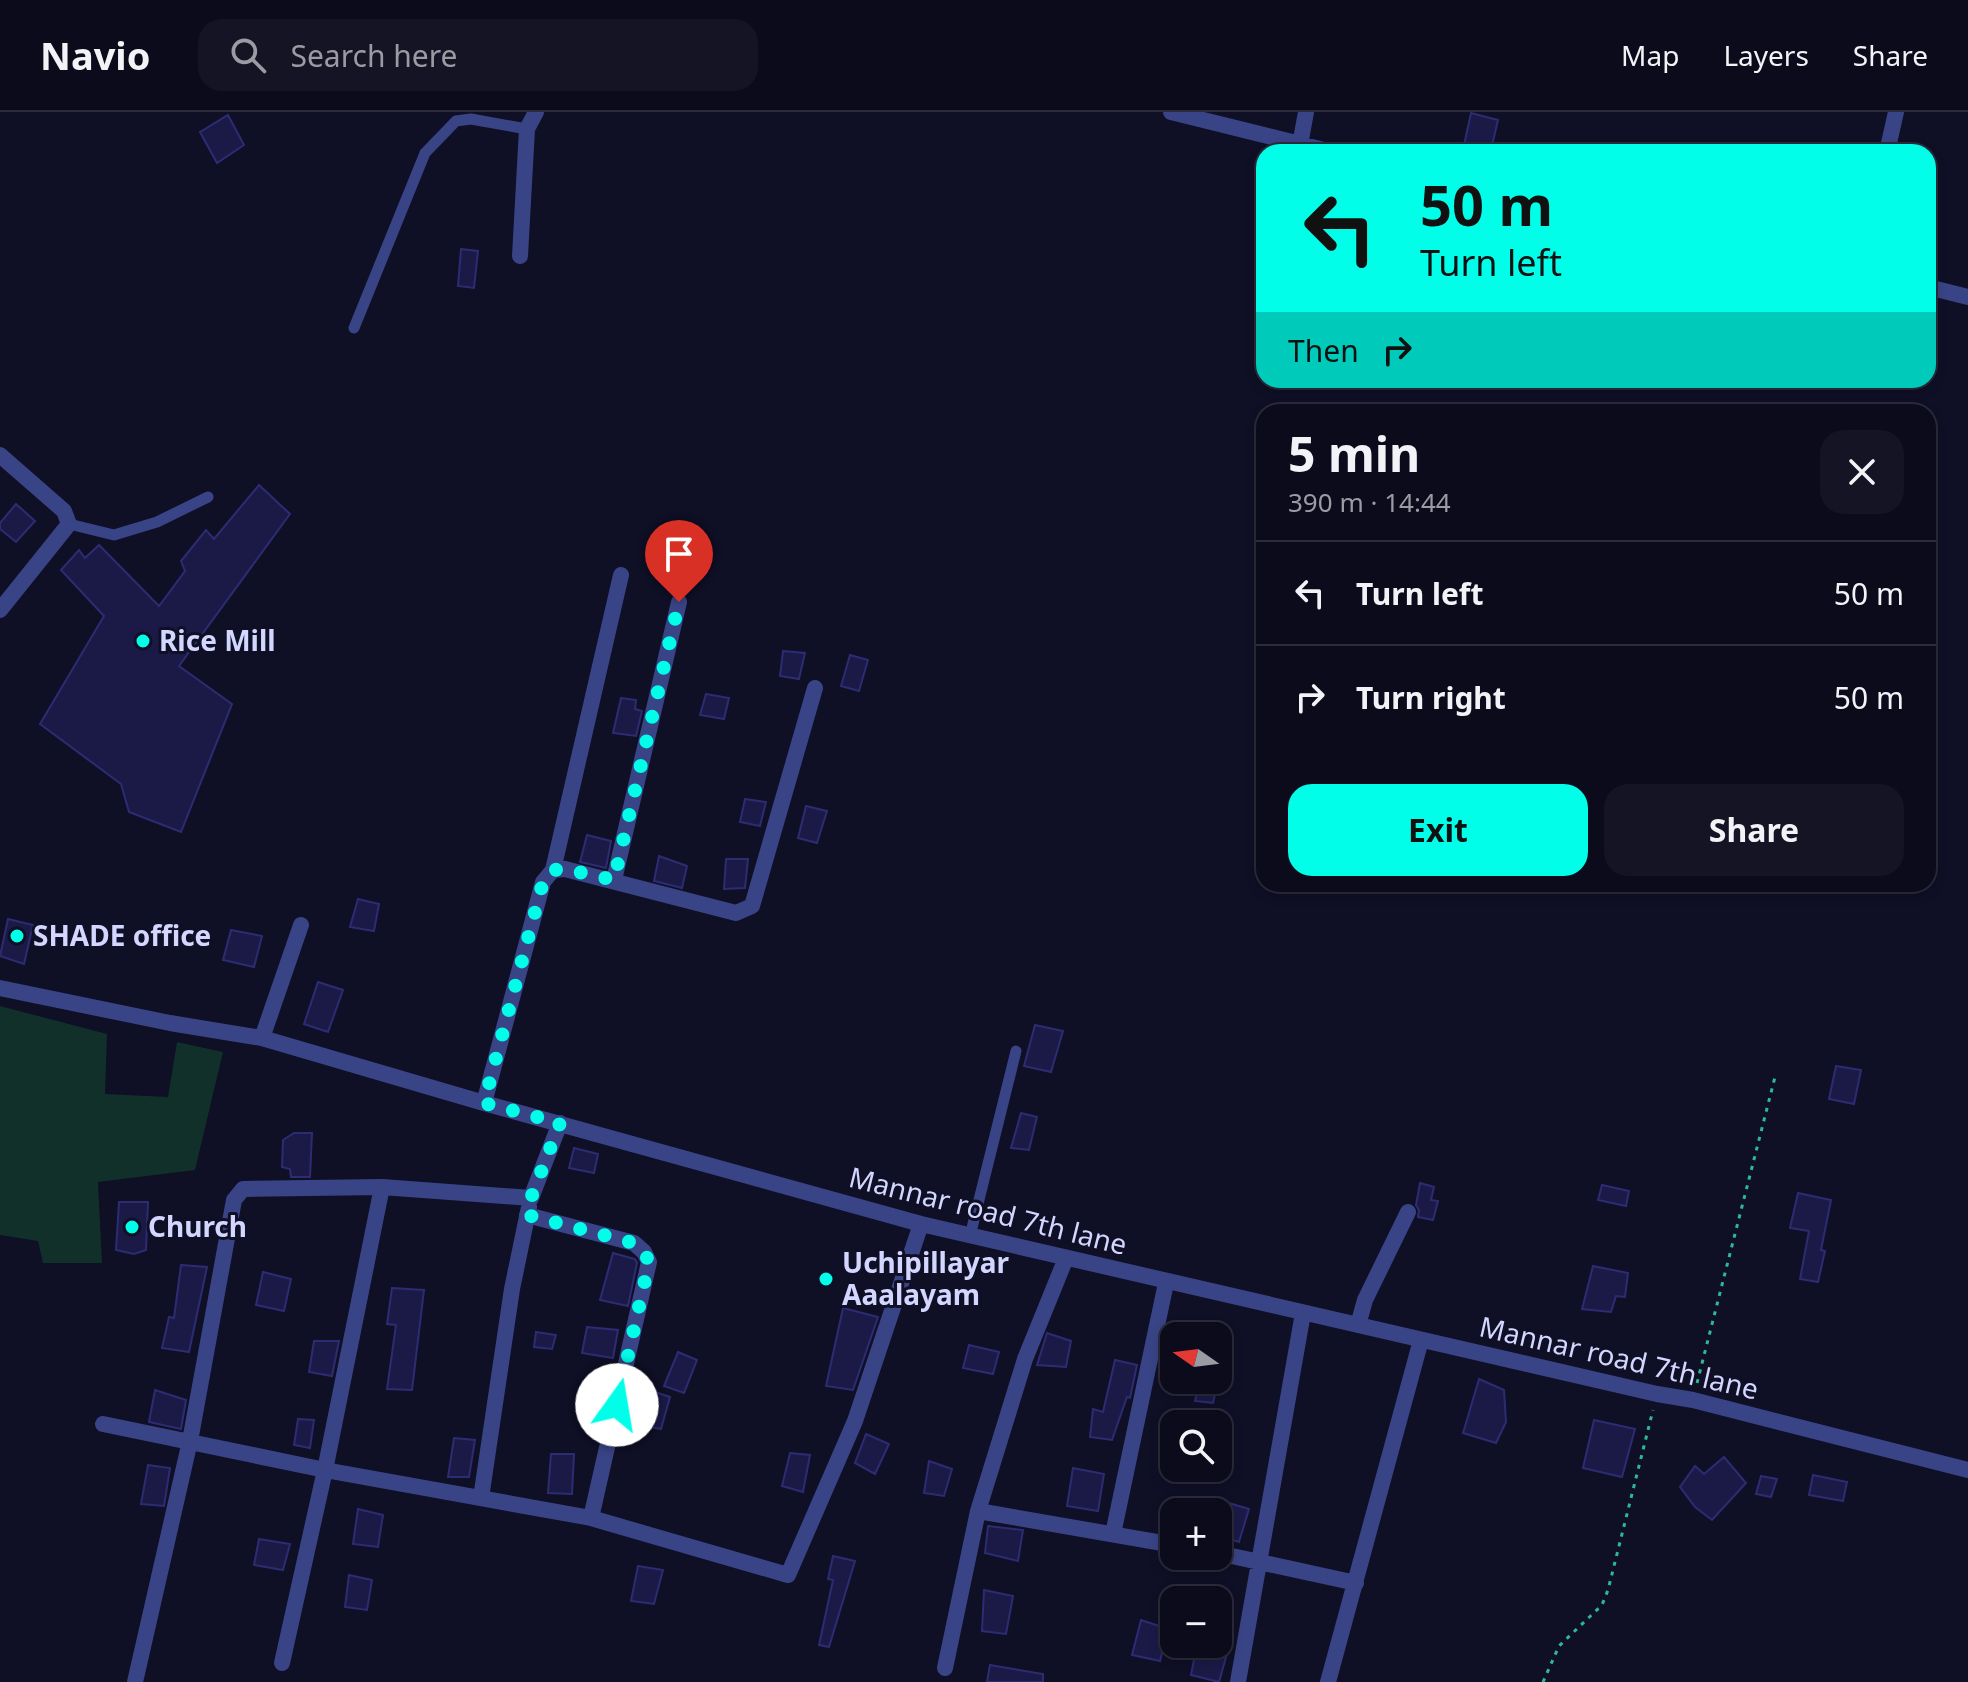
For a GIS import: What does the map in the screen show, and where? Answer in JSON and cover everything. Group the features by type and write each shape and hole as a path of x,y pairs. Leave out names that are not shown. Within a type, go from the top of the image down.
{"street":[{"path":"520,256 527,129 536,112"},
{"path":"1171,112 1296,144"},
{"path":"1300,144 1306,112"},
{"path":"1889,144 1896,112"},
{"path":"1936,289 1968,297"},
{"path":"0,455 64,511 69,524 0,610"},
{"path":"484,1103 543,882 553,870 621,575"},
{"path":"614,880 679,602"},
{"path":"553,870 565,869 614,880 736,913 752,906 815,688"},
{"path":"262,1038 301,925"},
{"name":"Mannar road 7th lane","path":"0,988 170,1023 262,1038 921,1224 1166,1283 1693,1400 1968,1470"},
{"path":"481,1498 512,1289 527,1215 560,1123"},
{"path":"135,1682 190,1441 234,1200 243,1189 382,1187 531,1198"},
{"path":"282,1663 325,1470 382,1187"},
{"path":"1358,1325 1365,1300 1408,1212"},
{"path":"527,1215 634,1243 649,1262 591,1518"},
{"path":"103,1424 325,1470 591,1518 788,1575 855,1421 921,1224"},
{"path":"945,1668 978,1511 1025,1359 1066,1258"},
{"path":"1113,1534 1166,1283"},
{"path":"1238,1682 1303,1313"},
{"path":"1328,1682 1421,1340"},
{"path":"978,1511 1160,1542"},
{"path":"1232,1555 1356,1583"}],"lane":[{"path":"354,328 425,153 456,121 471,119 527,129"},
{"path":"69,524 114,535 157,522 208,497"},
{"path":"970,1236 1016,1051"}],"path":[{"path":"1693,1400 1775,1077"},
{"path":"1543,1682 1559,1646 1602,1605 1608,1590 1657,1394"}],"green space":[{"path":"0,1006 107,1034 105,1094 168,1097 177,1042 223,1052 195,1170 98,1182 102,1263 43,1263 38,1241 0,1235"}],"building":[{"path":"1471,113 1498,120 1492,144 1464,144"},
{"path":"228,115 244,145 217,163 200,132"},
{"path":"461,249 478,251 474,288 458,286"},
{"name":"Rice Mill","path":"259,485 290,514 179,666 232,704 181,832 129,812 121,784 40,724 104,616 61,570 79,550 85,558 99,545 159,606 185,571 181,561 206,530 214,539"},
{"path":"16,504 35,521 16,542 0,529 0,523"},
{"path":"783,651 805,653 799,679 780,676"},
{"path":"850,655 868,660 859,691 841,686"},
{"path":"706,694 729,698 724,719 700,715"},
{"path":"621,698 636,700 635,709 642,711 636,736 613,733"},
{"path":"745,799 766,802 760,826 740,822"},
{"path":"806,806 827,811 817,843 798,838"},
{"path":"587,835 611,841 606,868 580,862"},
{"path":"659,856 687,866 682,888 654,881"},
{"path":"726,859 748,859 745,888 724,889"},
{"path":"358,899 379,904 374,931 350,927"},
{"name":"SHADE office","path":"8,919 33,925 24,964 0,956"},
{"path":"231,930 262,936 254,967 223,960"},
{"path":"318,982 343,990 328,1032 304,1024"},
{"path":"1035,1025 1063,1031 1051,1072 1024,1066"},
{"path":"1836,1066 1861,1070 1854,1104 1829,1099"},
{"path":"1021,1113 1037,1117 1029,1150 1011,1148"},
{"path":"294,1133 312,1133 310,1177 291,1177 290,1169 282,1167 283,1140"},
{"path":"574,1148 598,1154 594,1173 569,1168"},
{"path":"1420,1183 1434,1187 1431,1200 1438,1201 1433,1220 1418,1217 1416,1205"},
{"path":"1602,1185 1629,1191 1626,1206 1598,1200"},
{"path":"1798,1193 1831,1200 1818,1282 1800,1279 1809,1231 1790,1228"},
{"name":"Church","path":"119,1202 148,1202 146,1250 134,1254 116,1250"},
{"path":"613,1253 635,1259 637,1263 628,1306 600,1300"},
{"path":"181,1265 207,1267 189,1352 162,1348 169,1317 174,1318"},
{"path":"1593,1266 1628,1273 1625,1297 1616,1296 1611,1312 1582,1309"},
{"path":"263,1272 291,1279 284,1311 256,1305"},
{"path":"392,1288 424,1290 412,1390 387,1389 396,1325 387,1324"},
{"path":"843,1308 878,1317 853,1390 826,1386"},
{"path":"587,1327 618,1330 613,1358 582,1353"},
{"path":"536,1332 556,1335 552,1349 534,1347"},
{"path":"1047,1333 1071,1341 1066,1367 1037,1365"},
{"path":"314,1341 339,1341 332,1376 309,1372"},
{"path":"969,1345 999,1352 993,1374 963,1368"},
{"path":"678,1352 697,1360 684,1393 664,1386"},
{"path":"1115,1360 1137,1365 1130,1398 1127,1397 1112,1440 1090,1437 1093,1409 1103,1412"},
{"path":"1479,1379 1504,1390 1506,1422 1496,1443 1463,1433"},
{"path":"586,1383 609,1390 602,1420 580,1416"},
{"path":"155,1390 186,1400 181,1429 149,1422"},
{"path":"649,1390 670,1397 661,1429 640,1425"},
{"path":"1197,1394 1215,1394 1213,1403 1195,1401"},
{"path":"298,1419 314,1420 310,1448 294,1445"},
{"path":"1594,1420 1635,1429 1622,1477 1583,1468"},
{"path":"866,1434 889,1444 875,1474 855,1463"},
{"path":"454,1438 475,1440 469,1477 448,1477"},
{"path":"790,1453 810,1455 803,1492 782,1486"},
{"path":"551,1454 574,1454 572,1494 548,1493"},
{"path":"1724,1457 1746,1483 1712,1520 1695,1507 1680,1487 1695,1466 1704,1474"},
{"path":"929,1461 952,1469 944,1496 924,1493"},
{"path":"148,1465 170,1468 164,1506 141,1504"},
{"path":"1073,1468 1104,1474 1098,1511 1067,1506"},
{"path":"1813,1475 1847,1482 1843,1501 1809,1495"},
{"path":"1761,1476 1777,1479 1771,1497 1756,1494"},
{"path":"1232,1504 1249,1509 1239,1542 1232,1540"},
{"path":"358,1509 383,1515 378,1547 353,1544"},
{"path":"988,1526 1023,1530 1018,1561 985,1553"},
{"path":"259,1539 290,1544 283,1570 254,1565"},
{"path":"833,1556 855,1561 829,1647 819,1645 833,1580 828,1579"},
{"path":"638,1566 663,1570 654,1604 631,1601"},
{"path":"349,1575 372,1580 367,1610 345,1607"},
{"path":"984,1590 1013,1596 1006,1634 982,1631"},
{"path":"1141,1620 1160,1626 1160,1661 1132,1655"},
{"path":"1194,1658 1226,1658 1219,1682 1191,1675"},
{"path":"990,1665 1043,1674 1043,1682 987,1682"}],"place":[{"name":"Rice Mill","path":"143,641"},
{"name":"SHADE office","path":"17,936"},
{"name":"Church","path":"132,1227"},
{"name":"Uchipillayar Aaalayam","path":"826,1279"}],"route":[{"path":"617,1405 649,1262 634,1243 527,1215 560,1123 484,1103 543,882 553,870 565,869 614,880 679,602"}]}
